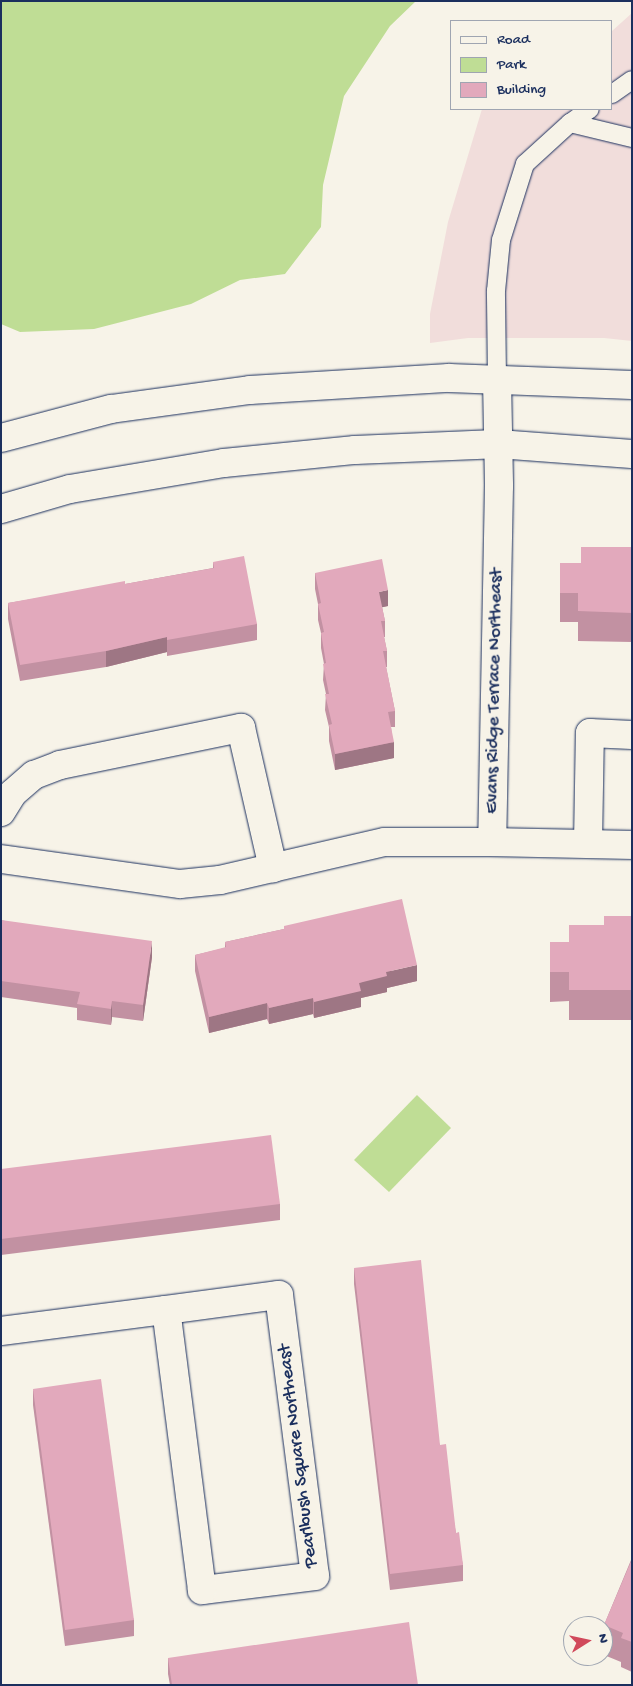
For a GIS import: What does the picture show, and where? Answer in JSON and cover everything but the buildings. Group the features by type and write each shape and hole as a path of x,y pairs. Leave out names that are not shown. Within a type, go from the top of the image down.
{"street":[{"path":"1,438 111,409 250,390 375,380 449,378 632,385"},
{"name":"Evans Ridge Terrace Northeast","path":"492,842 498,444 497,379"},
{"path":"1,508 70,489 224,463 355,450 498,444 632,454"},
{"path":"1,812 13,793 34,775 60,765 241,728 273,868"},
{"path":"588,843 590,733 632,734"},
{"path":"1,859 180,884 220,880 385,842 632,844"},
{"name":"Pearlbush Square Northeast","path":"1,1331 279,1295 315,1576 202,1590 166,1310"}],"lane":[{"path":"613,93 632,80"},
{"path":"497,379 496,291 501,240 525,164 570,123 589,110"},
{"path":"570,123 632,138"}],"shaded area":[{"path":"632,13 632,341 604,338 468,338 430,343 430,314 448,222 482,110 613,110 613,30"}],"green space":[{"path":"1,1 416,1 390,26 344,96 323,185 321,227 285,274 240,280 191,304 94,329 20,332 1,324"},
{"path":"417,1095 451,1128 389,1192 354,1160"}]}
